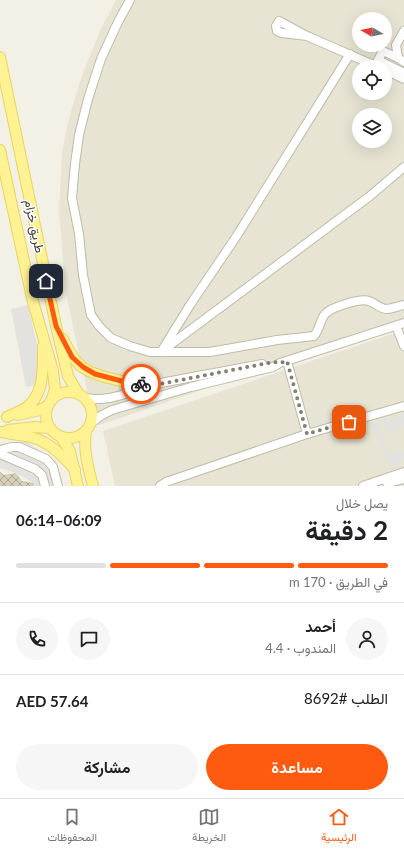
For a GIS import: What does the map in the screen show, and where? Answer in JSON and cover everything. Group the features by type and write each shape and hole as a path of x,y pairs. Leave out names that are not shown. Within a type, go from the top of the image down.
{"main road":[{"name":"طريق خزام","path":"0,57 56,326 68,376 81,395"},
{"name":"طريق خزام","path":"0,150 32,298 55,379 55,389 50,402"},
{"path":"56,326 72,357 83,367 95,374 129,383 155,385"},
{"path":"3,417 25,408 35,399 42,379 44,336"},
{"path":"3,417 40,410 60,394 69,391 81,395 90,405 92,414 85,440 85,454 93,486"},
{"path":"50,402 46,414 47,421 50,428 61,437 70,450 78,486"},
{"path":"0,432 35,427 50,428"},
{"path":"61,437 70,438 79,436 89,427"},
{"path":"0,432 32,437 44,442 64,456 75,470"}],"street":[{"path":"130,0 101,59 88,99 79,135 72,198 79,234 83,275 91,315 99,326 112,338 150,352 210,352 277,340 314,336 318,331 325,314 329,311 361,300 368,300 386,309 404,305"},
{"path":"401,60 396,45 404,31"},
{"path":"307,36 363,60"},
{"path":"401,60 383,51 378,60 404,73"},
{"path":"160,352 236,237 350,54"},
{"path":"392,73 404,79"},
{"path":"160,352 370,196 404,167"},
{"path":"185,313 184,320 186,324 190,326 197,324"},
{"path":"89,427 102,415 112,410 191,386 273,367 284,362 400,324 404,346"},
{"path":"81,395 100,400 109,399 155,385 273,362 284,362"},
{"path":"284,362 307,434"},
{"path":"160,486 166,482 307,434 404,406"},
{"path":"0,450 8,447 19,447 46,459 53,467 58,486"},
{"path":"0,454 35,469 42,475 45,486"},
{"path":"363,486 404,472"},
{"path":"379,486 404,479"}],"shaded area":[{"path":"116,0 404,0 404,319 355,333 302,354 206,386 202,390 112,421 99,425 94,423 65,289 59,209 62,152 69,118 81,78 100,31"},
{"path":"28,305 46,383 26,387 11,309"},
{"path":"404,330 404,486 115,486 103,431"},
{"path":"404,414 404,427 398,427 397,430 388,432 384,421 378,423 388,453 391,454 397,450 404,452 404,459 390,468 371,423"},
{"path":"25,441 56,461 62,486 34,486 32,482 16,473 0,468 0,445"}],"building":[{"path":"0,472 4,475 16,473 22,481 34,483 34,486 0,486"}],"way so far":[{"path":"141,384 155,385 273,362 280,363 287,361 307,434 349,422"}],"route":[{"path":"46,281 56,326 72,357 83,367 95,374 129,383 141,384"}]}
